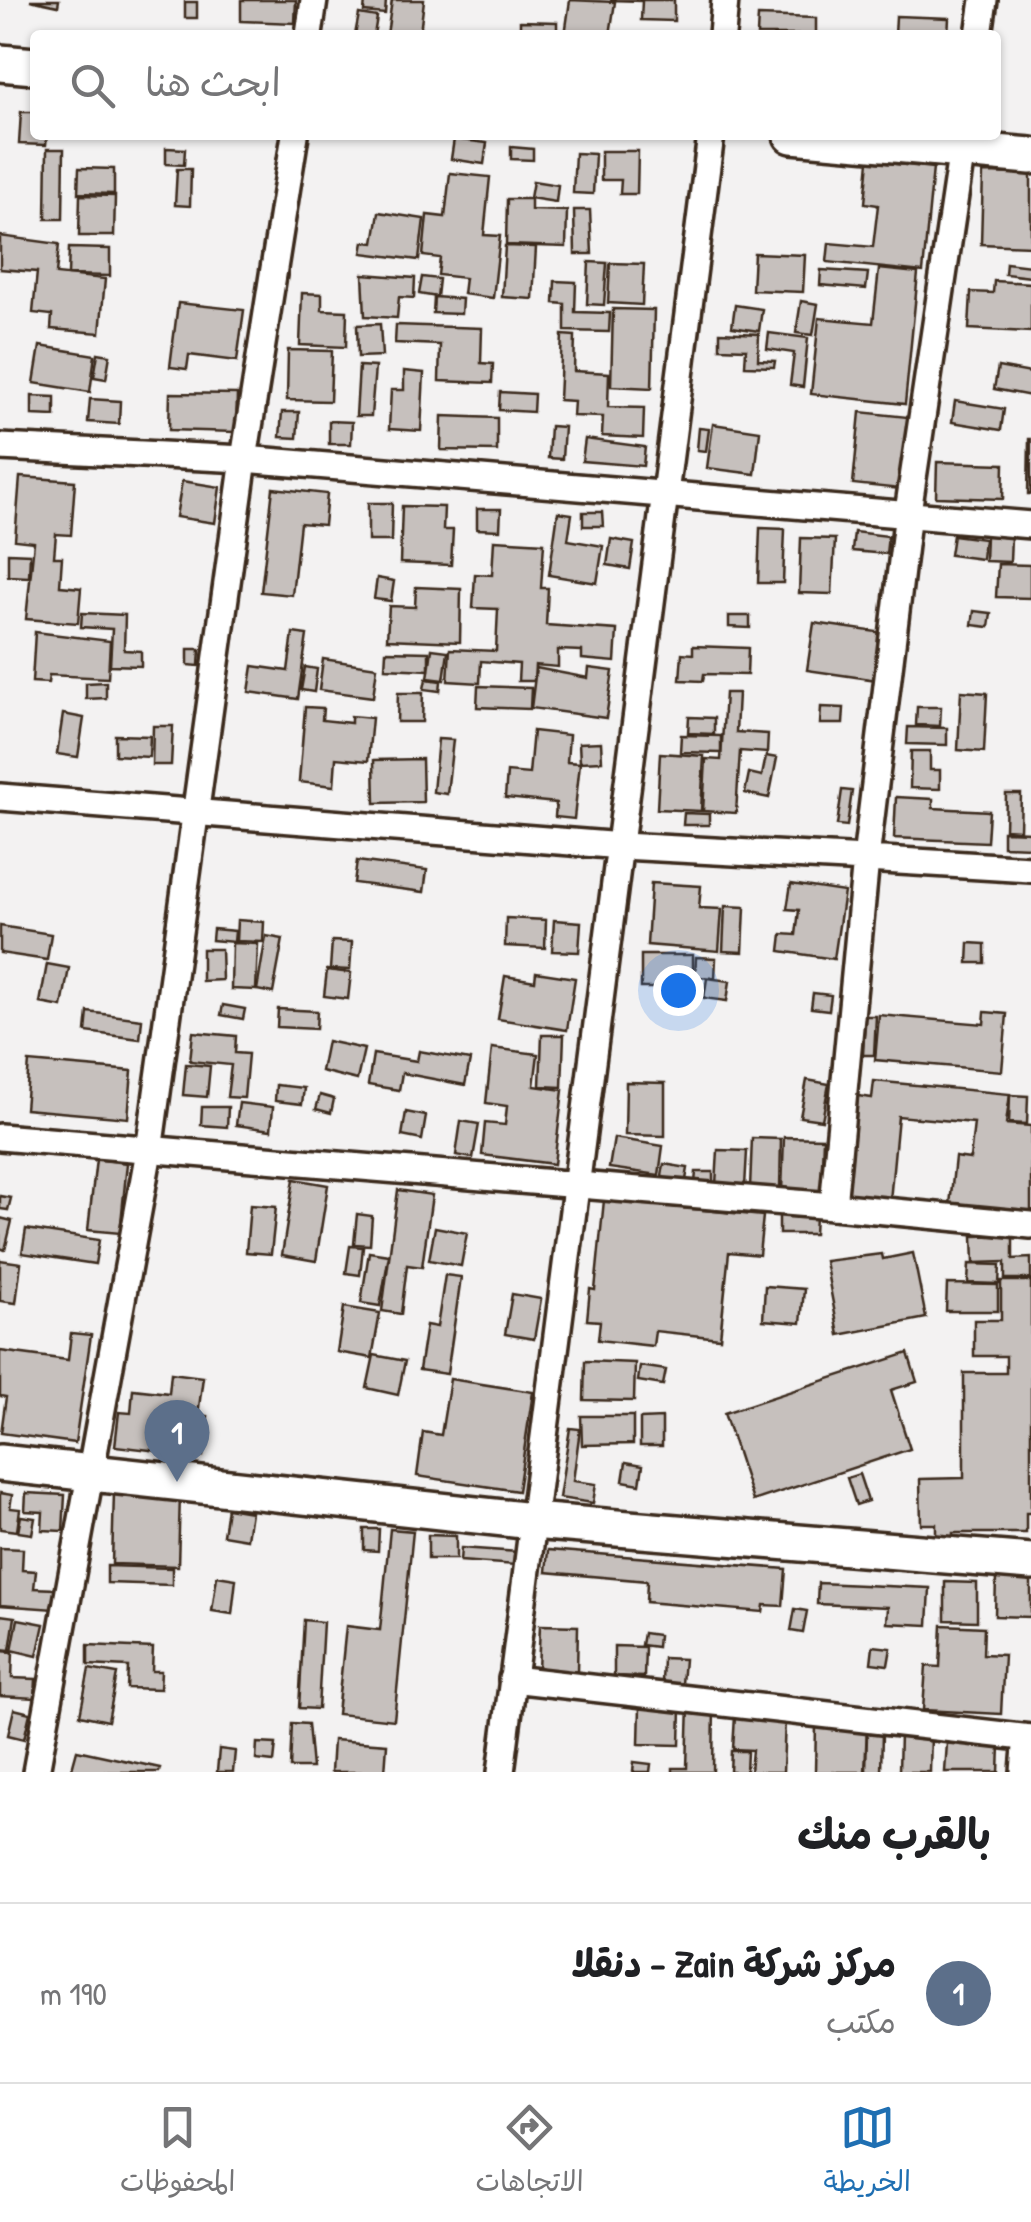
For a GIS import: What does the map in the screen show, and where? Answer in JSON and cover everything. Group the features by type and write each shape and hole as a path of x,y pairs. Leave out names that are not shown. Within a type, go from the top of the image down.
{"street":[{"path":"310,30 314,0"},
{"path":"722,30 725,0"},
{"path":"979,30 984,0"},
{"path":"0,63 30,66"},
{"path":"36,1772 150,1151 244,459 294,140"},
{"path":"500,1772 710,140"},
{"path":"886,140 962,144 1031,156"},
{"path":"833,1206 866,859 908,512 962,144"},
{"path":"0,447 244,459 1031,525"},
{"path":"0,797 622,846 1031,869"},
{"path":"0,1136 1031,1226"},
{"path":"0,1463 532,1521 1031,1562"},
{"path":"512,1679 1031,1738"},
{"path":"1029,1772 1031,1748"}],"building":[{"path":"30,0 59,0 58,6"},
{"path":"241,0 296,0 295,23 241,21"},
{"path":"365,0 386,0 385,14 364,12"},
{"path":"392,0 424,0 420,30 388,30"},
{"path":"570,0 615,2 611,30 566,30"},
{"path":"610,0 674,0 674,21 641,20 642,1"},
{"path":"185,2 197,2 197,18 185,18"},
{"path":"359,14 377,17 375,30 356,30"},
{"path":"758,16 816,18 816,30 757,30"},
{"path":"896,16 949,18 948,30 895,30"},
{"path":"520,21 557,22 557,30 520,30"},
{"path":"21,112 30,112 30,140 46,140 46,145 19,144"},
{"path":"454,140 487,143 484,164 451,159"},
{"path":"511,147 533,149 533,160 511,159"},
{"path":"166,148 185,149 184,165 166,164"},
{"path":"47,149 64,149 63,219 46,219"},
{"path":"601,151 638,151 637,194 620,194 621,180 601,180"},
{"path":"575,153 595,154 593,194 573,193"},
{"path":"869,161 933,168 923,272 827,262 829,243 873,247 878,205 865,203"},
{"path":"79,168 114,169 114,194 78,193"},
{"path":"177,169 191,169 190,206 175,205"},
{"path":"450,173 490,177 484,235 500,236 493,298 463,294 465,278 438,275 440,258 423,256 427,215 445,217"},
{"path":"983,173 1031,174 1031,246 981,244"},
{"path":"533,181 558,185 556,202 530,198"},
{"path":"80,195 115,196 114,236 79,236"},
{"path":"507,199 531,199 531,210 567,211 566,247 506,245"},
{"path":"574,210 590,210 592,254 575,254"},
{"path":"379,212 424,219 419,260 362,253 364,242 374,243"},
{"path":"0,236 59,244 56,274 105,279 100,333 51,329 52,315 33,313 37,272 0,269"},
{"path":"505,246 536,247 533,299 502,297"},
{"path":"69,248 110,249 110,276 68,275"},
{"path":"754,253 805,255 803,292 752,290"},
{"path":"589,262 607,263 604,305 587,304"},
{"path":"610,263 644,264 642,305 608,303"},
{"path":"1006,263 1031,266 1031,277 1005,274"},
{"path":"879,269 918,273 905,404 811,394 819,318 873,323"},
{"path":"821,270 868,273 866,289 820,285"},
{"path":"363,274 415,278 414,298 399,297 397,318 365,316"},
{"path":"422,277 439,279 437,297 419,294"},
{"path":"555,281 576,282 575,312 610,313 609,332 565,331 565,304 554,303"},
{"path":"994,281 1031,283 1031,332 969,329 971,292 993,293"},
{"path":"302,293 322,294 322,310 347,311 346,347 300,345"},
{"path":"434,297 462,299 461,314 433,313"},
{"path":"801,301 818,304 813,335 796,333"},
{"path":"178,303 244,310 237,361 189,355 187,369 170,367"},
{"path":"735,305 762,309 759,331 732,327"},
{"path":"613,309 654,310 652,388 611,386"},
{"path":"380,324 382,356 358,357 357,325"},
{"path":"396,325 482,328 481,363 493,364 492,383 439,381 440,345 395,343"},
{"path":"720,332 759,334 758,360 775,361 774,367 745,366 746,349 720,348"},
{"path":"769,333 808,338 803,387 790,385 794,353 767,349"},
{"path":"562,335 575,336 574,371 609,373 608,407 644,408 643,438 602,436 603,417 573,416 574,401 559,400"},
{"path":"40,346 95,355 90,392 34,383"},
{"path":"288,350 332,351 330,401 287,400"},
{"path":"98,353 110,355 106,379 94,377"},
{"path":"359,366 375,367 371,416 356,416"},
{"path":"998,367 1031,373 1031,396 994,389"},
{"path":"404,371 424,373 421,431 389,429 391,390 404,390"},
{"path":"500,392 534,394 533,412 499,410"},
{"path":"170,393 237,394 236,432 169,430"},
{"path":"32,396 55,397 55,416 32,415"},
{"path":"90,399 120,401 119,424 88,422"},
{"path":"955,401 1004,409 1001,430 952,422"},
{"path":"282,412 299,412 297,438 280,437"},
{"path":"860,412 908,417 900,489 853,484"},
{"path":"442,416 497,418 497,451 441,450"},
{"path":"329,421 352,422 351,444 329,444"},
{"path":"713,424 760,431 755,474 707,468"},
{"path":"550,426 564,427 562,459 548,458"},
{"path":"699,428 709,429 706,451 697,450"},
{"path":"585,439 645,447 643,466 582,461"},
{"path":"1031,439 1031,494 1028,494"},
{"path":"937,462 1004,464 1003,499 936,497"},
{"path":"20,477 75,481 71,535 56,534 54,557 62,557 60,586 81,588 78,623 26,619 34,542 15,540"},
{"path":"182,481 220,487 215,523 176,517"},
{"path":"273,488 327,494 324,525 300,523 292,595 261,592"},
{"path":"368,503 392,503 391,541 368,541"},
{"path":"402,506 444,507 443,530 453,530 451,565 400,563"},
{"path":"477,509 501,509 500,530 477,529"},
{"path":"558,512 572,514 568,540 603,546 597,583 549,575"},
{"path":"583,512 602,512 603,526 583,526"},
{"path":"760,528 785,529 783,583 758,583"},
{"path":"854,532 888,536 886,554 852,551"},
{"path":"953,535 984,539 982,559 950,555"},
{"path":"986,535 1011,536 1010,562 985,561"},
{"path":"801,538 835,539 832,594 799,593"},
{"path":"611,539 634,543 630,569 607,565"},
{"path":"494,540 544,543 541,588 548,588 546,625 617,630 615,662 582,659 582,651 558,650 558,667 535,665 534,681 518,681 519,664 481,661 480,683 448,681 450,649 496,651 498,609 473,608 475,574 492,575"},
{"path":"8,553 30,554 29,577 8,576"},
{"path":"998,564 1030,565 1030,598 996,597"},
{"path":"377,578 394,581 391,601 374,599"},
{"path":"416,587 461,589 460,642 387,639 389,606 415,607"},
{"path":"974,611 991,613 989,627 972,625"},
{"path":"82,613 125,615 124,650 141,651 141,666 110,665 112,629 81,627"},
{"path":"729,616 750,616 750,628 729,627"},
{"path":"814,623 884,633 877,680 807,670"},
{"path":"35,632 110,641 108,678 49,675 48,683 32,682"},
{"path":"293,633 307,635 298,699 249,692 253,666 288,671"},
{"path":"693,646 748,648 747,675 704,674 703,681 680,680 682,653 693,654"},
{"path":"188,649 200,649 199,666 188,665"},
{"path":"432,649 448,651 444,680 428,678"},
{"path":"386,651 429,652 429,670 385,668"},
{"path":"323,659 377,667 373,697 319,690"},
{"path":"305,667 317,669 314,692 301,690"},
{"path":"536,668 588,678 589,668 613,671 606,718 531,708"},
{"path":"426,679 441,681 440,691 424,689"},
{"path":"106,682 106,698 86,699 86,683"},
{"path":"478,686 531,688 530,709 477,707"},
{"path":"961,691 987,693 984,752 958,750"},
{"path":"398,693 423,693 422,722 397,722"},
{"path":"725,693 738,693 736,732 768,734 767,753 740,751 736,813 703,811 706,759 721,760"},
{"path":"305,707 323,708 322,720 351,723 351,716 372,718 368,761 336,758 334,786 299,782"},
{"path":"821,707 844,708 843,724 820,724"},
{"path":"917,707 941,707 940,726 916,725"},
{"path":"63,714 84,718 78,757 57,754"},
{"path":"689,717 714,718 714,734 688,733"},
{"path":"153,726 173,726 171,765 152,765"},
{"path":"908,727 947,728 947,745 907,744"},
{"path":"533,731 569,735 567,762 580,763 574,819 555,817 556,803 505,798 507,772 529,774"},
{"path":"115,735 150,736 149,757 115,755"},
{"path":"681,735 721,736 721,753 680,752"},
{"path":"438,739 453,740 447,794 433,792"},
{"path":"601,742 602,761 580,762 579,743"},
{"path":"911,751 930,751 930,770 940,770 940,789 910,788"},
{"path":"660,753 704,756 701,811 657,809"},
{"path":"766,756 777,758 769,798 745,793 749,773 762,776"},
{"path":"422,759 423,802 375,803 374,760"},
{"path":"842,790 852,791 847,826 837,825"},
{"path":"1006,794 1021,794 1020,830 1005,829"},
{"path":"896,797 933,799 933,808 989,811 987,842 894,838"},
{"path":"684,813 709,814 709,825 683,825"},
{"path":"1003,831 1031,832 1031,847 1003,846"},
{"path":"357,861 427,870 424,892 354,883"},
{"path":"651,883 701,886 699,908 722,909 719,951 647,945"},
{"path":"791,884 844,892 834,959 780,951 782,934 796,935 799,910 787,909"},
{"path":"725,906 745,907 743,952 723,951"},
{"path":"506,918 546,920 545,948 505,946"},
{"path":"237,920 264,922 263,942 236,941"},
{"path":"554,920 581,922 579,952 552,951"},
{"path":"0,926 51,934 47,960 0,953"},
{"path":"213,929 235,931 234,942 212,940"},
{"path":"266,936 283,939 273,993 257,990"},
{"path":"332,941 352,942 350,970 330,969"},
{"path":"232,943 258,944 256,990 231,989"},
{"path":"969,943 985,944 985,963 968,963"},
{"path":"202,949 221,949 222,980 202,981"},
{"path":"641,955 693,955 693,974 680,974 680,988 641,988"},
{"path":"696,957 716,958 715,978 695,977"},
{"path":"47,964 69,968 62,1007 40,1003"},
{"path":"327,970 351,973 348,999 324,996"},
{"path":"536,972 575,978 567,1030 498,1019 505,976 535,981"},
{"path":"707,978 730,981 727,1001 704,998"},
{"path":"813,993 831,995 829,1010 811,1008"},
{"path":"223,1005 245,1009 243,1019 221,1015"},
{"path":"278,1009 317,1011 316,1029 277,1027"},
{"path":"88,1012 142,1019 140,1039 86,1032"},
{"path":"985,1012 1007,1014 1002,1071 875,1060 879,1015 984,1024"},
{"path":"865,1016 876,1016 874,1055 863,1055"},
{"path":"193,1032 236,1036 235,1053 248,1054 244,1098 227,1097 231,1065 190,1061"},
{"path":"542,1035 564,1035 562,1087 540,1086"},
{"path":"327,1041 364,1049 357,1080 321,1071"},
{"path":"492,1048 538,1054 534,1086 563,1090 554,1164 482,1155 485,1123 505,1125 507,1106 486,1103"},
{"path":"419,1051 470,1060 465,1085 402,1073 399,1090 368,1085 373,1054 417,1061"},
{"path":"29,1062 132,1071 128,1118 25,1109"},
{"path":"186,1064 210,1066 207,1097 183,1095"},
{"path":"807,1080 829,1084 822,1120 800,1117"},
{"path":"874,1081 1010,1094 1006,1124 1031,1126 1031,1213 950,1205 955,1157 970,1159 974,1123 898,1116 890,1201 848,1196 858,1096 872,1098"},
{"path":"626,1082 665,1083 665,1136 625,1135"},
{"path":"276,1085 304,1088 302,1104 275,1101"},
{"path":"320,1095 334,1099 331,1113 316,1109"},
{"path":"1010,1095 1028,1096 1027,1124 1009,1123"},
{"path":"239,1103 273,1107 271,1130 236,1125"},
{"path":"202,1107 228,1107 227,1127 201,1125"},
{"path":"406,1112 426,1116 422,1140 402,1136"},
{"path":"461,1121 479,1124 473,1158 456,1155"},
{"path":"784,1137 823,1138 821,1192 782,1191"},
{"path":"614,1138 663,1146 659,1175 609,1168"},
{"path":"752,1138 781,1139 780,1189 750,1188"},
{"path":"718,1150 747,1151 745,1187 716,1185"},
{"path":"96,1159 127,1163 120,1233 88,1230"},
{"path":"664,1164 688,1168 685,1186 661,1182"},
{"path":"696,1172 713,1172 713,1184 695,1183"},
{"path":"294,1179 328,1185 316,1261 282,1255"},
{"path":"398,1190 432,1195 422,1267 407,1265 401,1314 382,1311"},
{"path":"0,1196 11,1198 8,1210 0,1209"},
{"path":"604,1200 763,1216 759,1255 729,1252 720,1338 655,1331 653,1346 598,1340 600,1321 587,1320 590,1289 595,1290"},
{"path":"250,1205 276,1207 271,1254 246,1252"},
{"path":"357,1214 372,1216 370,1245 354,1244"},
{"path":"779,1215 815,1216 814,1234 779,1234"},
{"path":"0,1218 12,1221 5,1250 0,1248"},
{"path":"435,1227 467,1233 461,1266 429,1260"},
{"path":"26,1229 99,1240 95,1264 22,1253"},
{"path":"1013,1235 1013,1259 1031,1258 1031,1279 1005,1279 1005,1262 974,1263 973,1236"},
{"path":"350,1246 363,1247 360,1275 346,1273"},
{"path":"369,1252 389,1255 380,1306 361,1303"},
{"path":"913,1253 926,1318 839,1335 825,1261 882,1254 883,1259"},
{"path":"0,1260 21,1263 16,1303 0,1301"},
{"path":"969,1264 1000,1265 999,1284 968,1283"},
{"path":"445,1275 461,1277 447,1374 419,1370 426,1325 437,1327"},
{"path":"1001,1281 1031,1281 1031,1513 1026,1513 1026,1533 953,1533 953,1539 936,1539 936,1524 921,1524 920,1479 964,1478 964,1373 1006,1373 1006,1356 974,1356 974,1320 1001,1320"},
{"path":"947,1284 998,1285 998,1311 946,1311"},
{"path":"765,1286 804,1289 801,1323 763,1320"},
{"path":"512,1294 541,1299 534,1339 505,1334"},
{"path":"344,1307 380,1313 372,1358 337,1352"},
{"path":"71,1333 91,1335 75,1443 1,1433 6,1397 0,1396 0,1351 68,1360"},
{"path":"908,1353 917,1382 891,1390 910,1449 753,1501 724,1413"},
{"path":"374,1355 405,1361 398,1395 367,1388"},
{"path":"585,1361 635,1363 634,1401 584,1400"},
{"path":"640,1366 666,1370 663,1385 638,1381"},
{"path":"171,1373 203,1377 198,1415 208,1416 203,1456 115,1446 119,1412 131,1413 133,1389 169,1393"},
{"path":"450,1379 533,1392 518,1491 417,1476 423,1432 441,1435"},
{"path":"581,1416 633,1416 633,1444 582,1445"},
{"path":"662,1418 662,1446 640,1446 640,1419"},
{"path":"570,1428 580,1429 573,1481 596,1484 593,1503 559,1498"},
{"path":"626,1462 643,1465 640,1484 623,1481"},
{"path":"859,1474 868,1501 856,1505 847,1478"},
{"path":"114,1492 180,1494 178,1566 112,1564"},
{"path":"0,1493 12,1495 10,1508 20,1509 17,1531 0,1529"},
{"path":"26,1493 65,1495 63,1531 42,1530 43,1512 25,1511"},
{"path":"227,1508 251,1512 247,1539 223,1535"},
{"path":"21,1516 35,1518 32,1534 18,1532"},
{"path":"364,1529 379,1529 378,1551 364,1550"},
{"path":"390,1529 413,1531 394,1720 337,1714 346,1626 380,1630"},
{"path":"428,1535 456,1536 456,1559 428,1559"},
{"path":"0,1548 23,1549 22,1570 36,1571 34,1588 55,1589 54,1609 0,1605"},
{"path":"461,1548 518,1552 516,1565 460,1561"},
{"path":"548,1550 786,1569 783,1606 764,1605 763,1612 646,1602 647,1581 546,1572"},
{"path":"107,1566 172,1568 172,1585 107,1583"},
{"path":"217,1576 236,1579 232,1614 212,1611"},
{"path":"996,1577 1031,1578 1031,1617 995,1616"},
{"path":"945,1582 977,1583 977,1621 945,1620"},
{"path":"818,1583 930,1588 928,1625 887,1623 888,1607 817,1604"},
{"path":"795,1609 807,1611 803,1633 791,1631"},
{"path":"0,1615 15,1617 10,1650 0,1649"},
{"path":"18,1619 44,1624 37,1656 12,1650"},
{"path":"304,1620 323,1622 318,1709 299,1708"},
{"path":"540,1625 578,1626 577,1672 538,1670"},
{"path":"942,1625 984,1627 983,1654 1004,1655 1001,1714 923,1710 926,1666 940,1667"},
{"path":"643,1633 658,1635 657,1647 641,1645"},
{"path":"88,1645 153,1648 152,1671 161,1671 160,1689 127,1688 128,1667 88,1665"},
{"path":"614,1646 645,1647 644,1677 614,1676"},
{"path":"873,1646 891,1648 888,1665 871,1663"},
{"path":"0,1651 13,1652 12,1678 36,1679 35,1698 0,1696"},
{"path":"663,1658 684,1659 682,1684 662,1683"},
{"path":"89,1669 117,1674 108,1721 80,1715"},
{"path":"689,1704 714,1705 713,1772 673,1772 673,1768 687,1768"},
{"path":"640,1706 681,1707 680,1745 639,1744"},
{"path":"14,1709 30,1713 24,1739 8,1735"},
{"path":"735,1716 785,1719 783,1772 750,1772 752,1750 733,1749"},
{"path":"292,1723 308,1724 312,1768 290,1768"},
{"path":"816,1725 867,1727 865,1772 815,1772"},
{"path":"867,1733 882,1733 881,1772 866,1772"},
{"path":"900,1733 931,1734 930,1772 899,1772"},
{"path":"333,1740 387,1744 385,1772 331,1772"},
{"path":"257,1743 276,1744 274,1762 256,1760"},
{"path":"947,1743 1000,1745 999,1772 945,1772"},
{"path":"219,1749 235,1751 233,1772 217,1772"},
{"path":"77,1750 160,1768 159,1772 71,1772"},
{"path":"731,1751 747,1751 746,1772 730,1772"},
{"path":"634,1762 651,1764 650,1772 633,1772"}],"place":[{"name":"مركز شركة Zain - دنقلا","path":"177,1482"}]}
